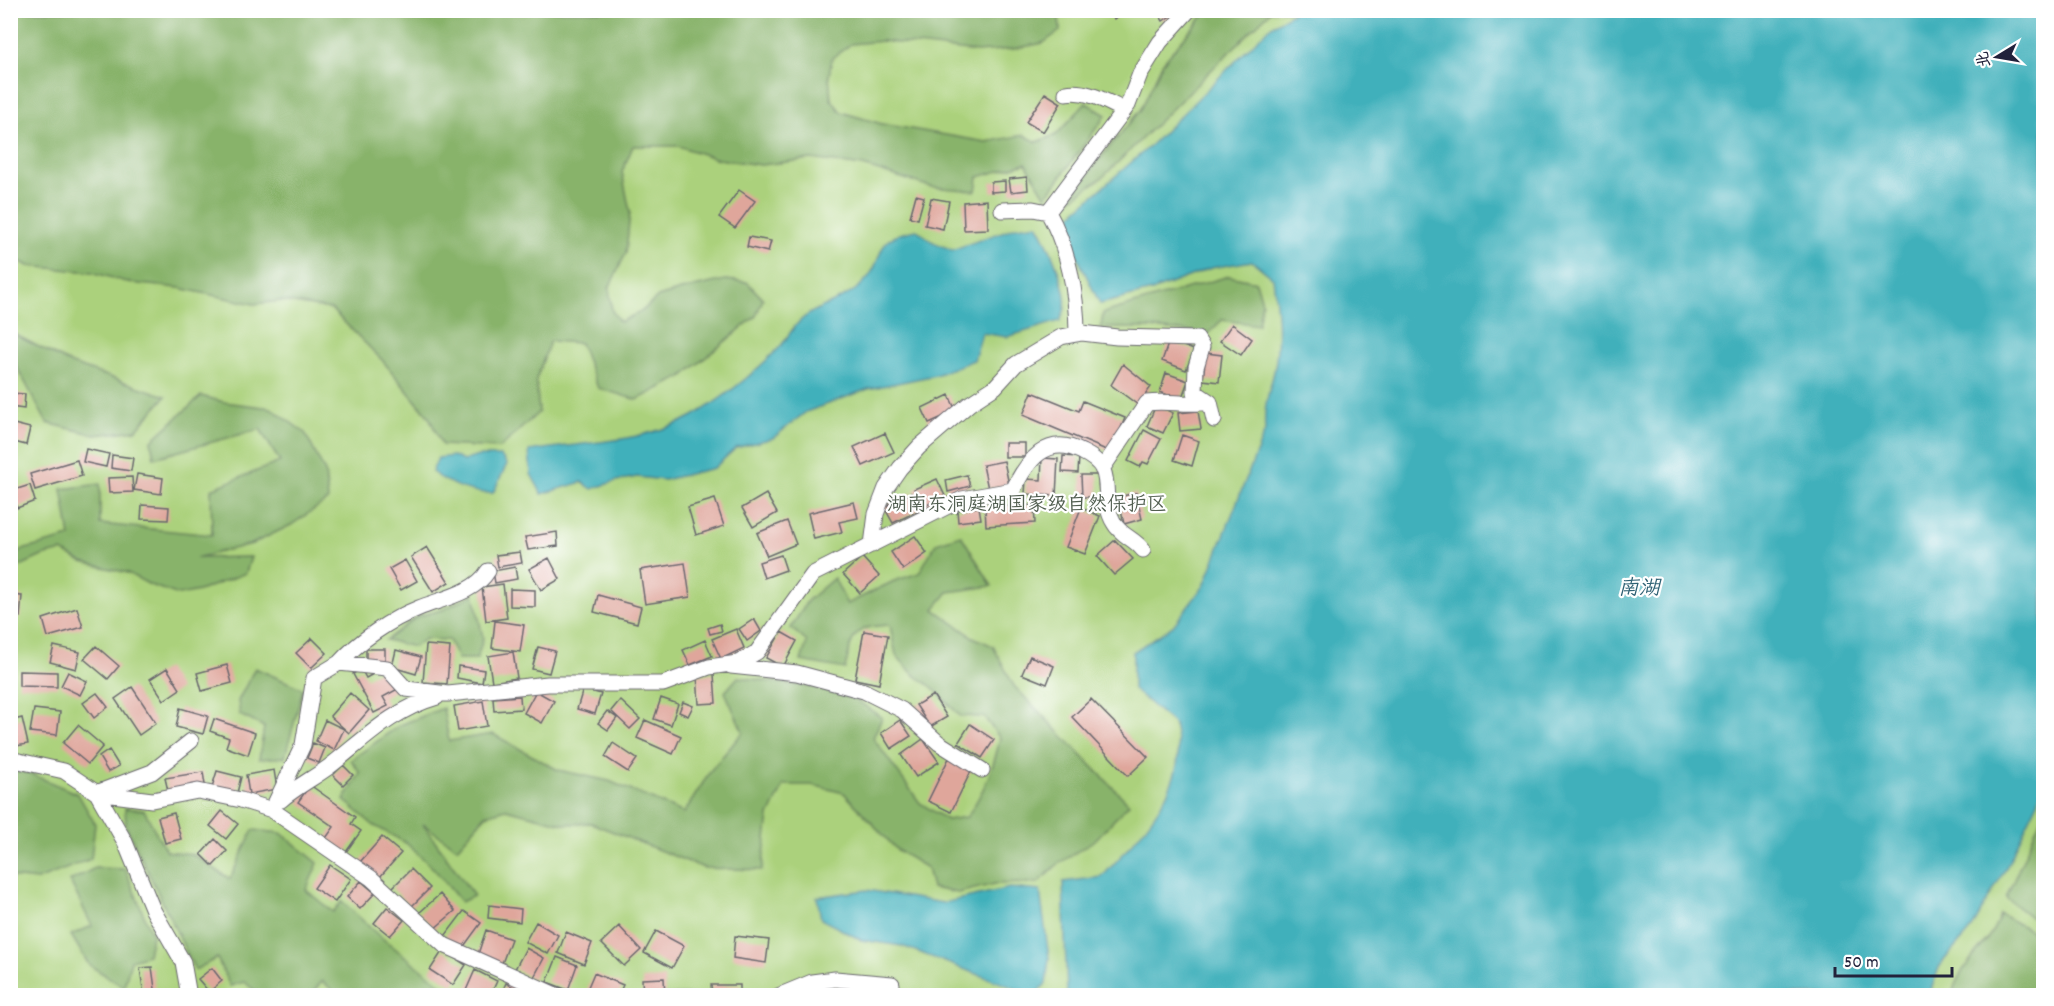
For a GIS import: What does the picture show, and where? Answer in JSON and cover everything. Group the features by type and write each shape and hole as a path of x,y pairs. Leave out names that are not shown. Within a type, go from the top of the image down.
{"street":[{"path":"1048,212 1124,110 1140,74 1160,42 1189,10"},
{"path":"1066,93 1073,92 1097,98 1124,110"},
{"path":"1002,210 1033,209 1048,212"},
{"path":"1048,212 1060,234 1065,253 1077,311 1077,334"},
{"path":"872,545 876,514 886,488 919,447 969,404 995,387 1016,364 1061,337 1077,334 1197,339 1202,346 1196,367 1195,392 1210,402 1214,420"},
{"path":"1102,469 1147,403 1161,401 1193,405 1210,402"},
{"path":"273,808 300,784 329,766 387,720 421,702 448,694 548,684 663,684 709,666 738,663 757,652 813,574 962,499 1013,490 1034,457 1050,447 1061,445 1078,450 1094,459 1102,469 1105,502 1113,521 1121,534 1136,540 1143,550"},
{"path":"273,808 303,745 314,678 339,663 352,649 396,619 420,607 446,599 486,575 488,571"},
{"path":"339,663 387,668 406,689 448,694"},
{"path":"722,665 797,673 864,691 902,710 939,743 982,770"},
{"path":"97,793 152,772 191,741"},
{"path":"10,759 64,771 97,793 152,800 198,791 273,808 371,878 444,945 558,996"},
{"path":"97,793 125,842 153,910 183,962 189,996"},
{"path":"778,996 812,981 835,979 892,984"}],"green space":[{"path":"1043,10 1059,14 1060,31 1043,43 1013,49 977,52 882,41 851,44 832,58 829,76 831,99 841,112 882,124 986,142 1024,135 1037,142 1056,135 1086,103 1106,115 1046,197 1026,163 978,177 976,191 931,187 863,166 811,159 761,165 718,159 678,146 633,146 622,172 630,212 626,253 609,288 612,311 620,322 642,311 658,297 725,280 747,282 763,299 756,316 683,376 637,400 598,388 580,343 550,341 536,380 539,412 500,448 442,445 429,417 382,360 331,309 281,301 254,304 179,288 130,283 92,272 28,266 11,256 11,11 1016,11 1025,14"},
{"path":"1208,10 1271,11 1103,177 1067,202 1141,109 1163,62"},
{"name":"湖南东洞庭湖国家级自然保护区","path":"11,11 2043,11 2043,995 11,995"},
{"path":"1229,276 1256,282 1262,302 1258,325 1222,320 1209,333 1148,328 1101,328 1103,313"},
{"path":"10,332 72,364 166,396 136,430 96,435 47,423 11,356"},
{"path":"201,396 224,402 271,408 305,433 325,472 328,500 291,525 252,544 196,558 251,557 246,573 199,591 179,595 150,585 128,573 82,562 62,551 42,556 18,567 11,587 11,553 70,537 62,489 100,484 100,524 212,535 211,489 280,462 260,429 154,458 151,441"},
{"path":"961,535 992,586 948,592 934,609 973,637 993,646 1014,686 1129,804 1096,839 1057,865 1038,883 995,884 958,893 932,888 927,868 897,850 844,793 812,785 784,785 769,816 762,870 704,868 591,823 564,824 506,809 486,815 457,848 423,824 474,896 461,902 435,870 406,843 373,825 344,800 360,773 351,760 400,725 443,708 449,741 493,734 558,770 609,781 684,813 711,770 743,732 725,692 738,677 812,687 855,699 882,718 873,738 920,803 947,820 967,817 988,779 1000,738 984,717 960,716 932,687 913,674 896,655 890,625 868,628 856,635 845,669 801,661 807,642 791,628 807,601 834,578 847,604 894,581 919,573 936,543"},
{"path":"474,594 483,638 477,659 458,659 449,640 425,639 414,647 386,640 418,616 442,610"},
{"path":"255,668 303,689 285,757 259,759 264,727 240,715 238,701"},
{"path":"11,771 29,773 78,794 95,824 91,859 37,880 11,877"},
{"path":"125,808 144,810 166,851 192,854 230,879 253,830 281,833 318,863 306,890 333,912 342,901 377,934 454,995 338,995 322,981 311,995 261,995 244,982 230,986 217,958 195,970 126,826"},
{"path":"2043,813 2043,892 2033,919 2006,898"},
{"path":"95,868 125,869 152,935 148,955 131,960 124,987 89,965 71,935 92,926 70,881"},
{"path":"2000,914 2043,937 2043,995 1952,995 1955,984 1967,964 1990,935"}],"water":[{"name":"南湖","path":"1297,10 2043,11 2043,783 2038,802 2007,866 1972,928 1940,965 1929,995 1067,995 1063,882 1102,877 1149,822 1169,790 1175,774 1178,753 1174,724 1133,689 1133,652 1173,626 1204,586 1265,431 1266,405 1277,356 1278,333 1273,278 1252,261 1211,268 1152,291 1100,304 1073,248 1071,215 1151,145 1270,27"},
{"path":"1037,224 1051,252 1063,288 1065,307 1060,321 1007,337 982,333 974,360 936,375 868,389 806,412 773,438 736,448 714,468 664,480 637,477 592,489 582,482 542,494 531,474 529,451 634,437 655,432 705,409 759,367 805,317 848,295 863,283 871,274 886,243 902,233 917,230 933,242 952,250 1016,227"},
{"path":"453,456 463,461 478,456 501,456 507,464 493,493 477,492 453,484 432,472 438,458"},
{"path":"1010,888 1040,891 1049,958 1046,984 1033,995 902,946 861,940 821,919 817,897 867,890 943,903"}],"building":[{"path":"1109,10 1127,10 1114,19"},
{"path":"1156,10 1179,10 1163,21"},
{"path":"1045,93 1061,103 1043,132 1026,122"},
{"path":"1027,177 1028,190 1011,192 1009,179"},
{"path":"1005,181 1005,191 991,192 991,182"},
{"path":"739,190 755,201 735,228 719,217"},
{"path":"916,195 924,197 918,219 910,217"},
{"path":"931,198 949,201 943,229 925,225"},
{"path":"987,200 988,229 964,230 963,202"},
{"path":"749,237 771,241 768,252 747,247"},
{"path":"1232,324 1252,339 1241,355 1220,341"},
{"path":"1169,341 1194,350 1186,370 1162,361"},
{"path":"1206,353 1222,355 1219,382 1203,380"},
{"path":"1123,364 1151,387 1138,405 1111,385"},
{"path":"1166,373 1188,381 1181,400 1160,392"},
{"path":"1032,392 1079,411 1083,401 1125,418 1111,452 1023,415"},
{"path":"10,393 25,394 24,409 10,407"},
{"path":"949,395 956,411 929,423 922,408"},
{"path":"1156,405 1173,413 1163,433 1147,426"},
{"path":"1198,411 1201,429 1180,431 1178,413"},
{"path":"10,423 30,428 26,445 10,441"},
{"path":"1144,430 1161,439 1148,464 1143,462 1140,467 1128,461"},
{"path":"885,433 894,452 863,466 854,447"},
{"path":"1182,435 1199,441 1192,466 1174,460"},
{"path":"1005,443 1025,443 1025,457 1005,457"},
{"path":"86,449 109,454 106,467 83,462"},
{"path":"112,455 133,458 131,471 111,468"},
{"path":"1063,456 1079,457 1078,473 1062,472"},
{"path":"1042,458 1058,459 1056,496 1025,494 1026,479 1041,480"},
{"path":"77,460 82,476 35,490 30,474"},
{"path":"1004,461 1009,485 988,489 983,465"},
{"path":"137,474 163,478 161,494 134,490"},
{"path":"967,475 970,486 948,492 946,480"},
{"path":"1081,475 1098,475 1099,497 1082,497"},
{"path":"132,477 133,492 109,493 108,478"},
{"path":"937,479 945,496 923,507 914,489"},
{"path":"30,485 35,501 17,508 11,491"},
{"path":"911,493 920,510 893,523 884,507"},
{"path":"1136,493 1142,519 1124,524 1118,497"},
{"path":"766,494 777,513 753,527 742,508"},
{"path":"715,499 724,526 696,535 688,507"},
{"path":"854,502 858,518 839,522 842,532 814,539 808,513"},
{"path":"142,505 169,507 168,520 141,519"},
{"path":"1034,505 1035,523 986,526 985,507"},
{"path":"979,507 981,519 958,522 957,510"},
{"path":"1081,508 1100,516 1085,554 1066,547"},
{"path":"787,521 796,544 767,556 757,533"},
{"path":"557,532 558,546 528,550 525,537"},
{"path":"915,536 927,553 903,570 891,552"},
{"path":"1115,540 1133,559 1114,575 1097,556"},
{"path":"427,547 449,582 433,592 411,557"},
{"path":"520,552 522,563 498,567 496,555"},
{"path":"781,555 786,570 764,578 759,562"},
{"path":"862,557 879,576 860,593 843,574"},
{"path":"549,558 560,579 541,590 529,569"},
{"path":"405,560 417,581 401,590 389,569"},
{"path":"685,563 690,597 645,604 640,570"},
{"path":"515,567 517,579 495,583 493,571"},
{"path":"503,584 507,618 486,621 482,587"},
{"path":"510,589 535,590 535,607 510,606"},
{"path":"10,595 22,596 20,617 10,617"},
{"path":"598,595 641,607 637,623 594,612"},
{"path":"77,608 83,627 48,637 43,619"},
{"path":"754,619 761,631 747,641 739,629"},
{"path":"495,621 524,625 520,652 492,648"},
{"path":"720,624 722,631 710,634 708,628"},
{"path":"736,629 744,648 721,659 712,639"},
{"path":"864,631 888,635 879,684 855,679"},
{"path":"781,632 797,641 783,667 766,658"},
{"path":"312,638 327,653 311,668 296,653"},
{"path":"705,640 712,656 690,665 683,650"},
{"path":"426,645 450,647 447,684 423,682"},
{"path":"54,646 80,652 76,669 50,662"},
{"path":"96,646 119,666 108,679 84,659"},
{"path":"538,647 555,651 549,673 532,669"},
{"path":"366,649 385,649 385,661 366,661"},
{"path":"396,650 421,657 416,674 392,667"},
{"path":"513,652 517,678 492,682 488,656"},
{"path":"1030,656 1054,666 1047,684 1022,674"},
{"path":"227,665 232,683 202,691 197,673"},
{"path":"458,666 484,670 482,683 457,678"},
{"path":"167,668 180,689 164,700 150,679"},
{"path":"384,668 396,690 383,697 388,706 374,713 353,674 361,669 366,678"},
{"path":"19,671 57,672 57,687 19,686"},
{"path":"68,672 87,681 80,695 61,686"},
{"path":"714,674 716,703 699,704 697,675"},
{"path":"132,687 156,723 139,735 115,699"},
{"path":"583,689 601,694 595,714 577,709"},
{"path":"536,691 554,701 542,723 524,713"},
{"path":"97,693 108,707 94,718 83,703"},
{"path":"350,693 369,710 349,733 330,716"},
{"path":"933,695 947,717 930,727 916,705"},
{"path":"520,696 521,709 494,711 493,698"},
{"path":"661,698 678,704 671,725 654,719"},
{"path":"1091,699 1148,757 1128,776 1072,717"},
{"path":"620,700 640,719 630,729 611,711"},
{"path":"483,701 487,726 458,731 454,706"},
{"path":"683,702 693,706 688,716 679,712"},
{"path":"180,708 208,716 203,734 176,727"},
{"path":"34,709 60,712 57,735 30,732"},
{"path":"607,711 617,718 608,730 598,723"},
{"path":"22,718 28,744 10,747 10,721"},
{"path":"214,719 255,733 248,755 226,747 229,738 210,731"},
{"path":"325,720 344,729 334,750 316,741"},
{"path":"645,720 681,736 673,754 637,738"},
{"path":"900,720 911,736 891,749 881,733"},
{"path":"970,724 994,740 982,758 958,743"},
{"path":"78,725 103,746 88,764 63,743"},
{"path":"923,739 939,762 916,777 901,755"},
{"path":"313,743 325,748 319,763 307,758"},
{"path":"613,743 637,759 628,772 605,757"},
{"path":"109,750 119,766 108,772 99,757"},
{"path":"949,758 972,769 951,812 928,801"},
{"path":"343,765 353,775 343,785 333,775"},
{"path":"274,770 277,789 249,794 246,775"},
{"path":"217,771 241,777 237,793 212,787"},
{"path":"203,772 205,785 168,791 165,778"},
{"path":"310,785 355,817 351,824 361,831 346,852 326,838 334,827 298,802"},
{"path":"222,811 238,824 226,839 210,826"},
{"path":"174,813 181,839 165,843 158,817"},
{"path":"382,837 401,853 379,878 360,862"},
{"path":"215,839 227,851 213,866 201,854"},
{"path":"330,865 351,879 335,902 314,888"},
{"path":"411,869 430,888 411,907 392,888"},
{"path":"361,881 375,893 360,909 347,897"},
{"path":"440,894 455,911 434,929 419,913"},
{"path":"489,905 521,909 520,922 488,918"},
{"path":"387,907 404,920 390,936 374,923"},
{"path":"464,911 481,923 462,949 445,936"},
{"path":"536,922 558,935 548,954 525,942"},
{"path":"619,926 641,950 624,966 601,943"},
{"path":"486,930 511,939 501,966 477,957"},
{"path":"656,931 684,946 672,968 644,953"},
{"path":"566,932 592,943 584,964 558,953"},
{"path":"735,936 769,940 766,963 733,958"},
{"path":"526,948 544,958 533,979 515,969"},
{"path":"443,950 466,965 453,985 430,970"},
{"path":"557,957 577,965 568,990 547,982"},
{"path":"152,967 156,996 144,996 140,968"},
{"path":"212,968 222,981 209,992 198,979"},
{"path":"475,970 497,981 490,996 464,995"},
{"path":"594,973 623,985 618,996 585,994"},
{"path":"664,978 665,996 643,996 642,979"},
{"path":"506,983 529,996 500,996"},
{"path":"711,985 740,985 740,996 712,996"},
{"path":"839,988 869,995 869,996 837,996"},
{"path":"801,991 818,994 818,996 800,996"}]}
